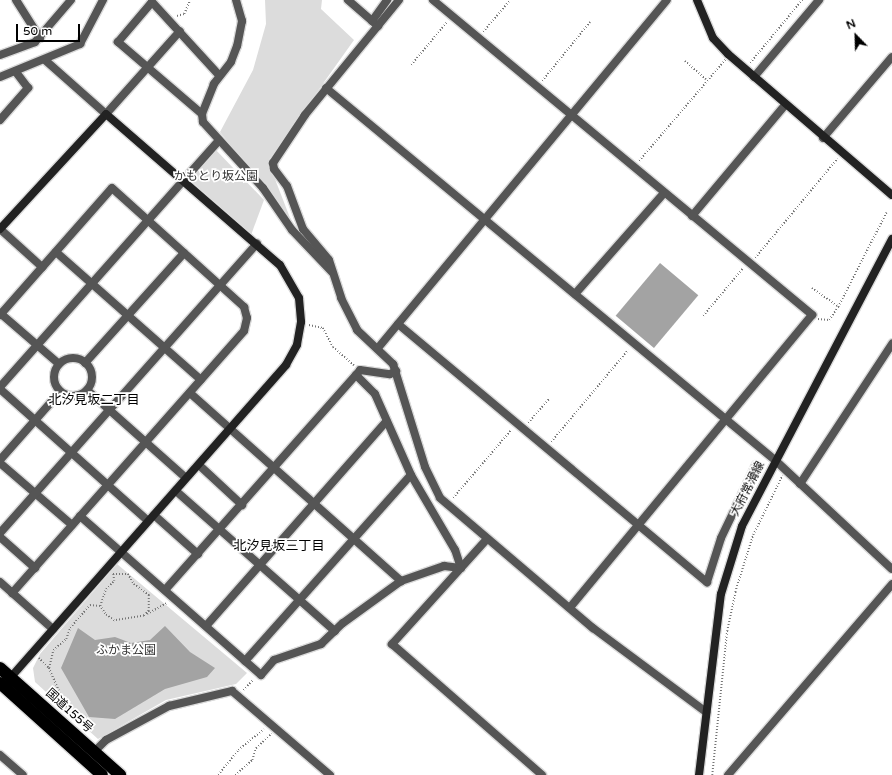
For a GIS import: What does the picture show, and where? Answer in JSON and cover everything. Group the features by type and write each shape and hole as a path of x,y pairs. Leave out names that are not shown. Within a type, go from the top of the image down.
{"highway":[{"name":"国道155号","path":"0,668 5,680 102,775"},
{"name":"国道155号","path":"5,680 120,775"}],"street":[{"path":"16,0 40,38"},
{"path":"0,55 40,38 71,0"},
{"path":"0,76 45,60 80,44 103,0"},
{"path":"202,114 218,75 231,62 238,40 242,21 236,0"},
{"path":"348,0 375,23"},
{"path":"375,23 387,0"},
{"path":"399,0 375,23 326,88 273,166 287,186 303,229 322,248 357,330 378,348 396,371 425,467 447,505 570,608 706,712"},
{"path":"433,0 812,315 570,608"},
{"path":"378,348 667,0"},
{"path":"697,0 713,38 729,55 823,138 892,195"},
{"path":"754,77 819,0"},
{"path":"218,75 180,31 151,1 118,42 202,114 206,129 219,140 263,188 292,230 332,272"},
{"path":"42,268 0,229 180,31"},
{"path":"823,138 892,57"},
{"path":"5,680 122,552 286,365 297,345 301,325 299,298 289,276 257,244 45,60"},
{"path":"0,120 28,88 15,71"},
{"path":"326,88 776,462 892,569"},
{"path":"692,216 785,105"},
{"path":"198,554 108,485 0,388 185,181 219,140"},
{"path":"12,593 190,393 247,325 244,307 112,188 0,314 59,364"},
{"path":"575,294 664,193"},
{"name":"大府常滑線","path":"699,775 721,594 742,526 892,239"},
{"path":"0,533 257,244"},
{"path":"56,252 93,283 201,380"},
{"path":"85,363 184,253"},
{"path":"398,324 707,582 726,526 756,465"},
{"path":"800,484 892,344"},
{"path":"69,358 85,363 92,379 87,390 71,397 60,392 54,382 59,364 69,358"},
{"path":"358,373 390,374 396,371"},
{"path":"358,373 375,394 411,475 455,550 461,568"},
{"path":"165,590 220,530 358,373"},
{"path":"87,390 186,478"},
{"path":"60,392 0,461 72,525"},
{"path":"190,393 401,581"},
{"path":"206,626 387,422"},
{"path":"199,465 242,505"},
{"path":"245,661 411,475"},
{"path":"176,491 335,631"},
{"path":"80,516 259,673 274,660 321,644 335,631 401,581 444,566 461,568"},
{"path":"0,537 35,568"},
{"path":"487,539 392,644 542,775"},
{"path":"0,582 53,629"},
{"path":"728,775 892,584"},
{"path":"94,752 116,734 169,706 232,691 240,695 330,775"},
{"path":"0,754 23,775"}],"path":[{"path":"169,19 184,14 190,0"},
{"path":"479,38 510,0"},
{"path":"746,70 802,0"},
{"path":"411,65 452,16"},
{"path":"537,86 590,22"},
{"path":"634,167 729,55"},
{"path":"685,61 707,80"},
{"path":"703,316 841,153"},
{"path":"812,315 827,321 838,306 886,212"},
{"path":"812,288 838,306"},
{"path":"301,325 323,328 333,347 358,373"},
{"path":"546,448 633,344"},
{"path":"447,505 519,426 549,398"},
{"path":"712,775 727,631 735,592 752,535 786,471"},
{"path":"100,606 114,581 113,574 128,574 134,584 149,595 149,611 144,616"},
{"path":"49,668 53,650 66,638 70,628 90,606 100,606 114,621 144,616 173,597"},
{"path":"32,652 49,668 73,718 64,728"},
{"path":"240,695 259,673"},
{"path":"218,775 238,750 249,744 270,722"},
{"path":"235,775 249,764 256,748 276,728"}],"green space":[{"path":"265,0 322,0 321,9 354,40 268,161 292,223 220,132 253,70 266,24"},
{"name":"かもとり坂公園","path":"214,148 264,200 251,235 189,179"},
{"name":"ふかま公園","path":"117,564 247,673 236,684 166,700 98,739 35,682 33,668 40,654"}],"shaded area":[{"path":"660,263 698,295 654,348 616,316"},
{"path":"165,626 190,652 215,668 207,677 165,689 115,719 89,717 61,668 78,628 95,640 115,637 131,643 150,640"}],"district":[{"name":"北汐見坂二丁目","path":"94,400"},
{"name":"北汐見坂三丁目","path":"279,546"}]}
